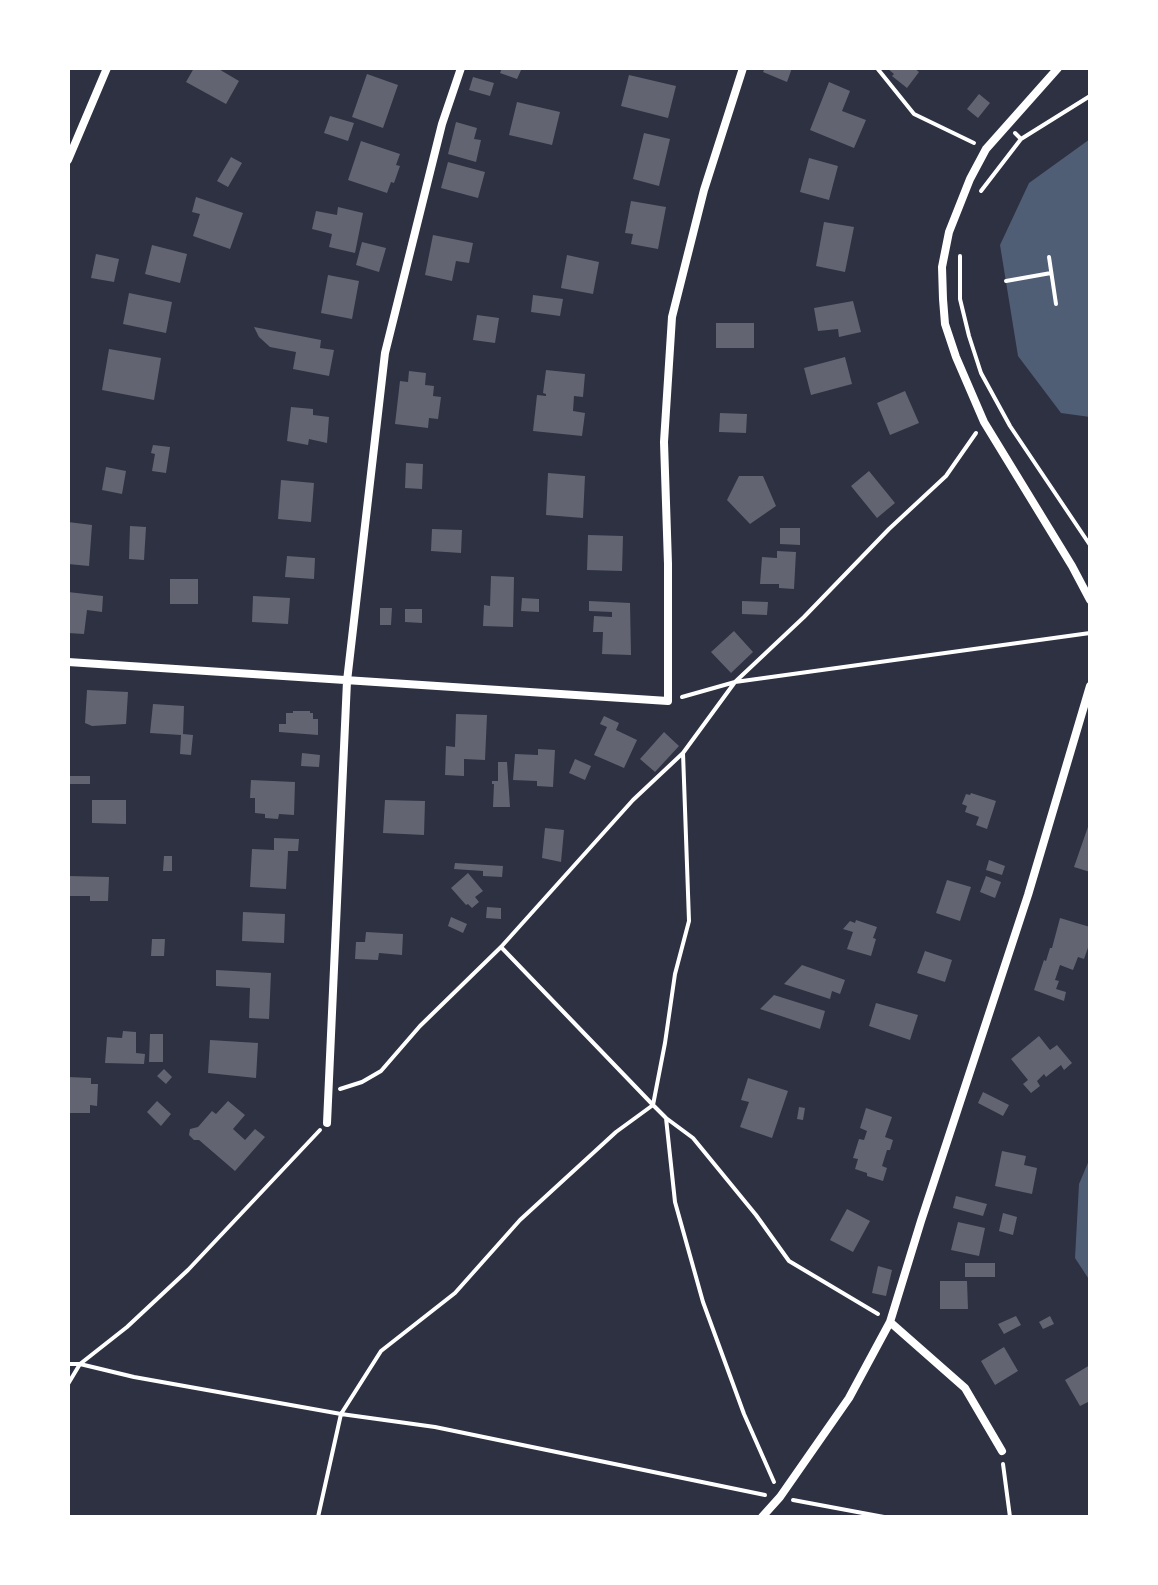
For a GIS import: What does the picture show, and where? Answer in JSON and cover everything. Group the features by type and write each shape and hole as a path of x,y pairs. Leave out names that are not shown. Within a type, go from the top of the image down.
{"street":[{"path":"68,160 107,68"},
{"path":"327,1123 347,681 385,353 442,124 461,68"},
{"path":"68,662 668,701 664,442 672,317 704,190 743,68"},
{"path":"1058,68 986,149 957,207 942,267 945,324 984,422 1090,600"},
{"path":"762,1517 780,1497 849,1398 890,1322 1028,895 1090,686"},
{"path":"890,1322 965,1388 1002,1451"}],"path":[{"path":"877,68 914,114 986,149"},
{"path":"977,199 1021,139 1090,96"},
{"path":"1007,125 1021,139"},
{"path":"960,252 960,299 981,373 1010,426 1090,545"},
{"path":"1049,257 1056,304"},
{"path":"1006,281 1051,273"},
{"path":"328,1090 343,1089 381,1071 420,1026 501,947 633,800 683,753 735,682 946,476 984,422"},
{"path":"668,701 735,682 1090,633"},
{"path":"318,1517 341,1414 381,1351 455,1293 520,1220 616,1132 653,1105 675,974 689,921 683,753"},
{"path":"501,947 666,1118 693,1138 789,1261 890,1322"},
{"path":"666,1118 675,1202 703,1302 744,1414 780,1497"},
{"path":"68,1384 80,1364 127,1327 188,1270 327,1123"},
{"path":"68,1366 80,1364 134,1377 341,1414 435,1427 884,1517"},
{"path":"1002,1451 1010,1517"}],"water":[{"path":"1090,139 1090,417 1061,413 1018,356 1000,245 1029,183"},
{"path":"1090,1158 1090,1281 1075,1258 1079,1184"}],"building":[{"path":"194,68 217,68 239,81 226,104 186,82"},
{"path":"502,68 522,68 517,79 500,73"},
{"path":"765,68 792,68 787,82 763,72"},
{"path":"887,68 914,68 919,72 907,88"},
{"path":"367,74 398,85 383,128 352,117"},
{"path":"629,75 676,86 668,118 621,106"},
{"path":"473,77 494,83 490,96 469,90"},
{"path":"829,82 850,91 842,111 866,120 854,148 810,130"},
{"path":"979,94 990,103 978,118 967,109"},
{"path":"517,102 560,112 552,145 509,135"},
{"path":"330,116 354,123 348,141 324,133"},
{"path":"456,122 477,128 474,139 481,140 476,162 448,154"},
{"path":"644,133 670,139 659,186 633,179"},
{"path":"361,141 400,154 396,165 400,166 387,193 348,180"},
{"path":"231,157 242,163 228,187 217,181"},
{"path":"809,158 838,166 829,200 800,192"},
{"path":"448,162 485,172 478,198 441,188"},
{"path":"196,197 243,213 230,249 193,236 200,214 192,212"},
{"path":"631,201 666,207 658,249 631,244 633,234 625,233"},
{"path":"338,207 363,213 355,253 329,247 332,234 312,229 316,211 337,215"},
{"path":"824,222 854,227 845,272 816,266"},
{"path":"433,235 473,243 469,263 456,261 452,281 425,275"},
{"path":"362,242 386,248 379,272 356,265"},
{"path":"152,245 187,254 180,283 145,274"},
{"path":"96,254 119,259 114,282 91,278"},
{"path":"567,255 599,262 593,294 561,288"},
{"path":"328,275 359,281 352,319 321,313"},
{"path":"129,293 172,302 166,333 123,324"},
{"path":"533,295 563,299 560,316 531,312"},
{"path":"853,301 861,332 839,337 838,329 818,331 814,308"},
{"path":"477,315 499,318 495,343 473,340"},
{"path":"716,323 754,323 754,348 716,348"},
{"path":"254,327 321,340 320,348 334,350 329,376 293,369 296,352 270,347"},
{"path":"109,349 161,358 154,400 102,390"},
{"path":"845,357 852,384 811,395 804,368"},
{"path":"546,370 585,374 583,397 574,396 573,411 585,413 582,436 533,431 537,395 546,396 543,393"},
{"path":"409,371 426,373 425,385 434,386 433,396 441,397 438,419 429,418 428,428 395,424 400,381 408,382"},
{"path":"905,391 919,423 890,435 877,403"},
{"path":"291,407 313,409 313,415 329,417 327,443 309,439 308,445 287,441"},
{"path":"720,413 747,414 746,433 719,432"},
{"path":"153,445 170,447 166,473 152,471"},
{"path":"406,463 423,464 422,489 405,488"},
{"path":"106,467 126,471 122,494 102,490"},
{"path":"869,471 895,503 877,518 851,486"},
{"path":"548,473 585,476 583,518 546,515"},
{"path":"739,476 763,476 776,506 750,524 727,500"},
{"path":"281,480 314,483 311,522 278,519"},
{"path":"68,522 92,525 89,566 68,564"},
{"path":"130,526 146,527 144,560 129,559"},
{"path":"780,528 800,528 800,545 780,544"},
{"path":"432,529 462,530 461,553 431,551"},
{"path":"588,535 623,536 622,571 587,570"},
{"path":"777,551 796,552 794,589 779,588 779,584 760,584 762,557 777,558"},
{"path":"287,556 315,558 314,579 285,577"},
{"path":"491,576 514,577 513,627 483,626 484,605 490,606"},
{"path":"170,579 198,579 198,604 170,604"},
{"path":"68,592 103,596 102,612 87,610 84,634 68,633"},
{"path":"253,596 290,598 288,624 252,622"},
{"path":"522,598 539,599 539,612 521,611"},
{"path":"589,601 630,603 631,655 602,654 603,632 593,632 594,616 612,617 612,612 589,611"},
{"path":"742,601 768,602 767,615 742,614"},
{"path":"380,608 392,608 391,625 380,625"},
{"path":"405,609 422,609 422,623 405,622"},
{"path":"734,631 753,652 731,673 711,652"},
{"path":"87,690 128,692 126,724 92,726 85,723"},
{"path":"153,704 184,706 183,734 193,735 191,755 180,754 181,735 150,733"},
{"path":"286,713 313,713 313,719 318,719 318,735 279,732 279,724 286,724"},
{"path":"456,714 487,715 485,760 464,759 464,776 445,775 446,746 455,747"},
{"path":"604,716 619,723 616,730 637,740 624,768 594,755 607,727 600,724"},
{"path":"664,732 679,746 655,772 640,759"},
{"path":"538,749 555,750 553,787 537,786 537,781 513,780 515,754 538,755"},
{"path":"302,753 320,755 319,767 301,766"},
{"path":"575,759 591,766 585,780 569,773"},
{"path":"498,762 507,762 510,807 493,807 492,781 498,781"},
{"path":"70,776 90,776 90,784 70,784"},
{"path":"251,780 295,782 294,815 279,814 278,819 255,813 255,798 250,798"},
{"path":"966,794 996,801 987,829 976,825 979,817 965,812 967,806 962,804"},
{"path":"92,800 126,800 126,824 92,823"},
{"path":"385,800 425,801 424,835 383,833"},
{"path":"1090,821 1090,872 1074,867"},
{"path":"545,828 564,830 561,862 542,858"},
{"path":"274,838 299,839 298,851 288,851 286,889 250,887 252,849 274,850"},
{"path":"164,856 172,856 172,871 163,871"},
{"path":"989,860 1005,866 1002,875 986,870"},
{"path":"455,863 503,866 502,877 483,876 483,871 454,869"},
{"path":"468,873 483,891 475,897 479,902 472,908 451,888"},
{"path":"68,876 109,877 108,901 90,901 90,896 68,896"},
{"path":"986,876 1001,882 995,898 980,892"},
{"path":"947,880 971,887 960,921 936,913"},
{"path":"487,907 501,908 501,919 486,918"},
{"path":"243,912 285,914 284,943 242,941"},
{"path":"451,917 467,924 463,933 448,926"},
{"path":"1060,918 1090,927 1090,942 1084,959 1078,957 1073,970 1060,965 1055,980 1059,981 1056,989 1066,992 1064,1001 1034,990 1044,960 1052,948"},
{"path":"856,920 877,927 871,956 847,949 853,932 843,929 850,921 855,923"},
{"path":"366,932 403,934 402,955 379,953 378,960 355,959 356,942 365,942"},
{"path":"152,939 165,939 164,956 151,956"},
{"path":"925,951 952,960 945,982 917,973"},
{"path":"802,965 845,980 840,994 832,991 830,999 784,984"},
{"path":"216,970 271,973 269,1019 249,1018 250,988 216,986"},
{"path":"774,995 825,1011 820,1029 760,1009"},
{"path":"876,1003 918,1015 910,1040 869,1026"},
{"path":"123,1031 136,1032 136,1053 145,1054 144,1064 105,1063 107,1037 122,1038"},
{"path":"150,1034 163,1034 163,1062 149,1062"},
{"path":"1039,1036 1050,1050 1057,1045 1072,1063 1064,1070 1061,1065 1046,1077 1044,1074 1037,1081 1040,1086 1031,1093 1023,1084 1028,1080 1011,1059"},
{"path":"210,1040 258,1043 256,1078 208,1073"},
{"path":"164,1069 172,1077 166,1084 157,1076"},
{"path":"68,1077 91,1078 91,1084 98,1084 97,1106 90,1105 90,1113 68,1113"},
{"path":"748,1078 788,1091 772,1138 740,1127 749,1102 741,1100"},
{"path":"983,1092 1009,1105 1003,1116 978,1103"},
{"path":"157,1101 171,1114 161,1126 147,1112"},
{"path":"228,1101 245,1115 233,1129 245,1140 255,1129 265,1137 235,1171 189,1135 190,1129 198,1127 212,1111 216,1114"},
{"path":"799,1107 805,1108 803,1120 797,1119"},
{"path":"866,1108 892,1117 885,1137 893,1140 882,1166 887,1168 883,1181 855,1169 858,1159 853,1158 859,1139 864,1140 867,1131 860,1128"},
{"path":"1002,1151 1026,1156 1024,1165 1037,1168 1032,1194 995,1186"},
{"path":"956,1196 987,1204 983,1216 953,1208"},
{"path":"847,1209 870,1221 853,1252 830,1240"},
{"path":"1003,1213 1017,1217 1013,1235 999,1231"},
{"path":"958,1222 985,1228 979,1256 951,1250"},
{"path":"965,1263 995,1263 995,1277 965,1277"},
{"path":"878,1266 892,1270 886,1296 872,1293"},
{"path":"940,1281 967,1281 968,1309 940,1309"},
{"path":"1016,1316 1021,1325 1004,1334 998,1324"},
{"path":"1050,1316 1054,1324 1043,1329 1039,1322"},
{"path":"1004,1347 1018,1371 995,1385 981,1361"},
{"path":"1090,1365 1090,1401 1080,1406 1065,1380"}]}
